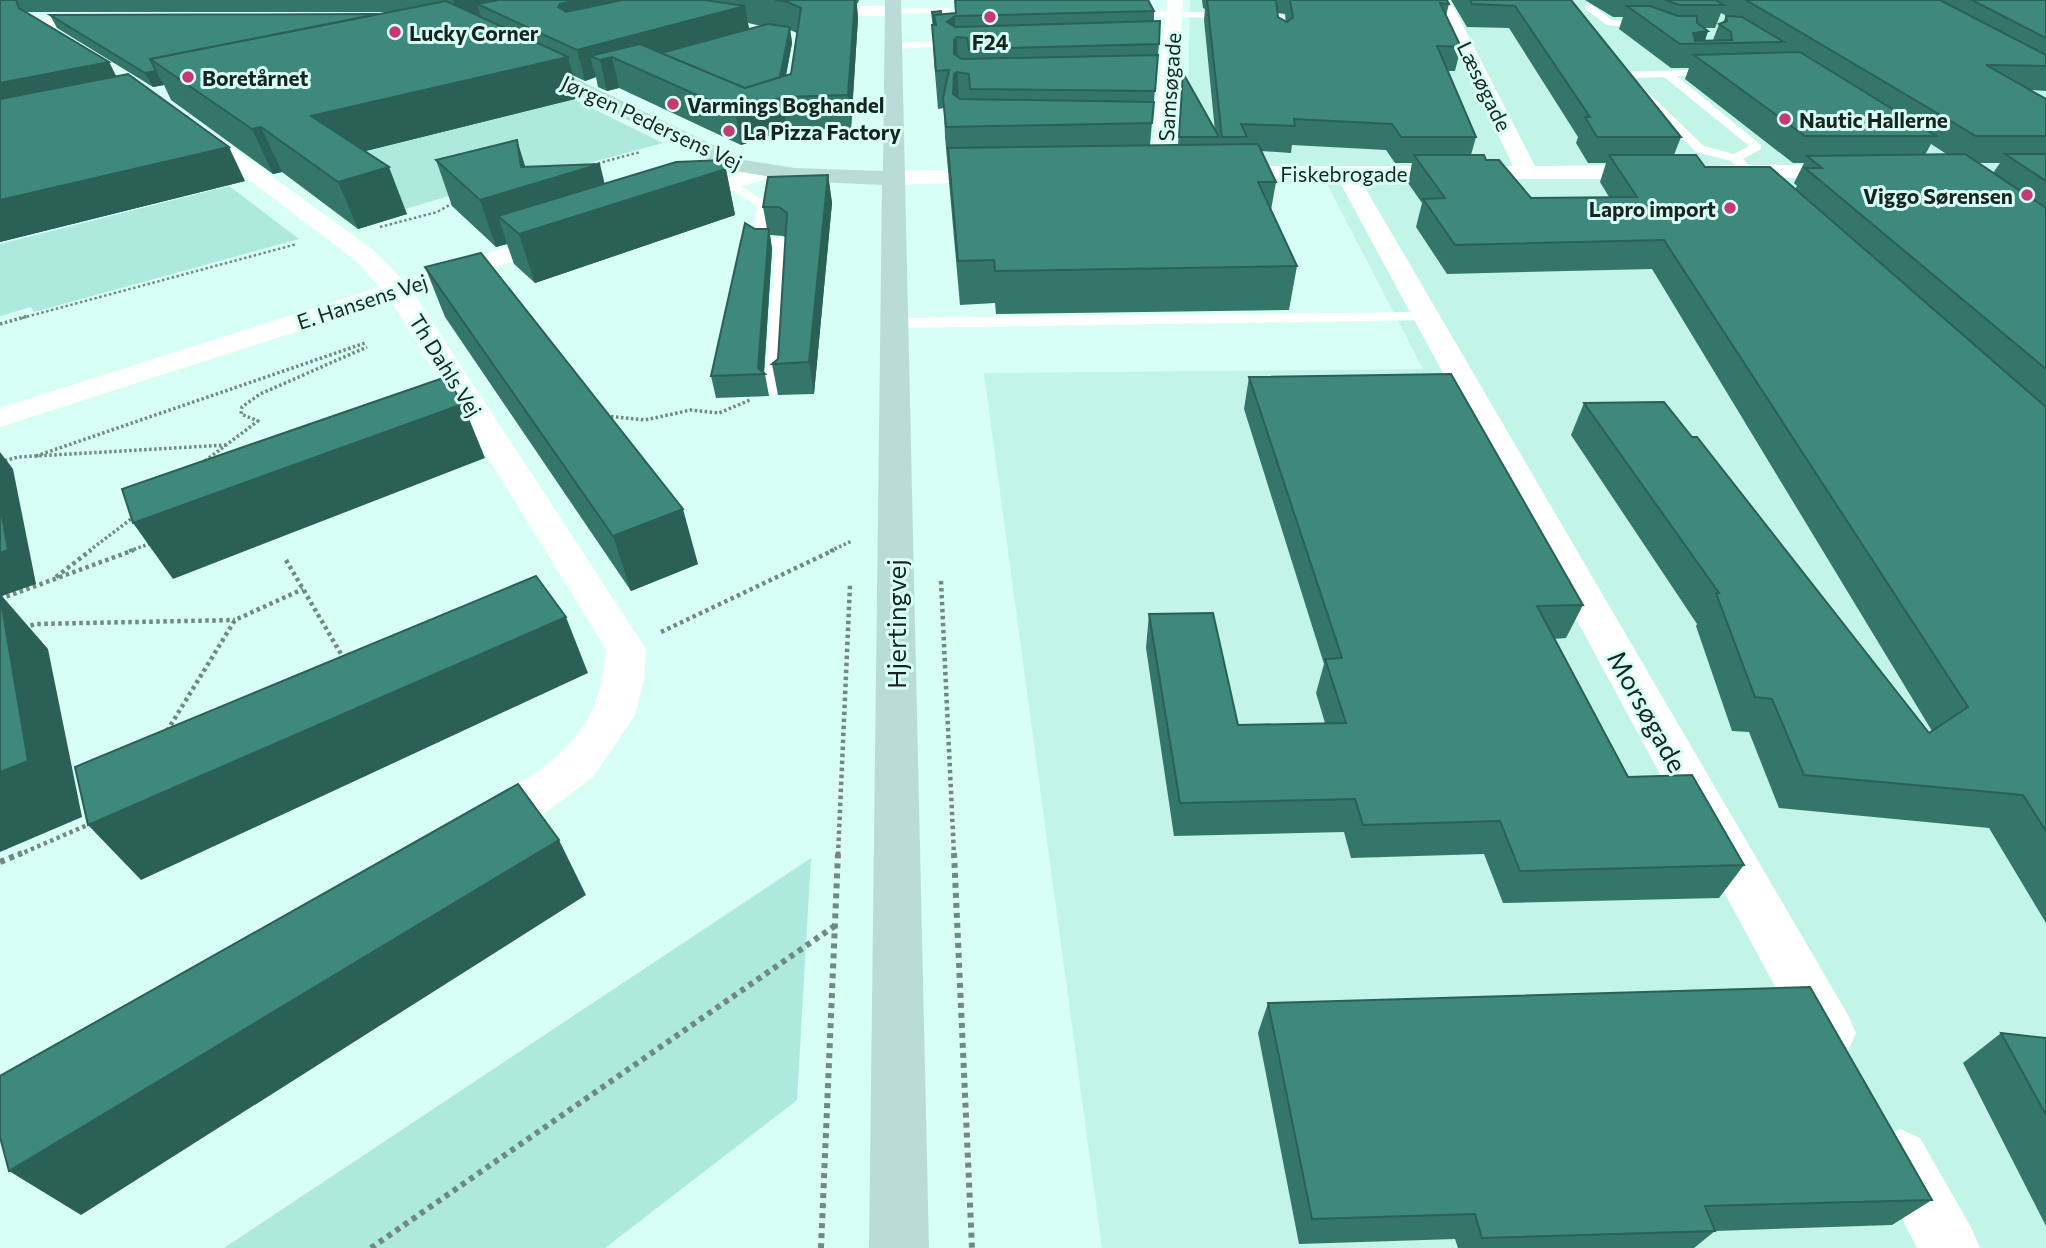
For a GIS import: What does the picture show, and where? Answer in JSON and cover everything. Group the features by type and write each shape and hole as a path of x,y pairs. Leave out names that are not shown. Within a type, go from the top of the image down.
{"main road":[{"name":"Hjertingvej","path":"893,19 899,1248"},
{"name":"Jørgen Pedersens Vej","path":"511,55 737,165 765,172 808,177 893,178"}],"street":[{"path":"721,0 893,19"},
{"name":"Læsøgade","path":"1442,0 1527,172"},
{"name":"Samsøgade","path":"1162,173 1158,136 1165,51 1175,6"},
{"path":"43,26 99,67"},
{"name":"Th Dahls Vej","path":"172,113 363,255 398,290 626,649"},
{"path":"1742,165 1780,200"},
{"path":"1707,172 1742,165 1873,172"},
{"path":"654,208 765,172"},
{"name":"Fiskebrogade","path":"1135,174 1680,172"},
{"name":"Morsøgade","path":"1346,174 1848,1067"},
{"path":"893,178 1029,176"},
{"name":"E. Hansens Vej","path":"0,418 590,228"},
{"path":"453,844 525,803 578,765 614,715 624,679 626,649"},
{"path":"1882,1127 1950,1248"}],"lane":[{"path":"1121,14 1175,6 1279,16 1282,40"},
{"path":"1588,8 1610,23 1643,23 1661,30"},
{"path":"947,10 952,44 893,19 947,10"},
{"path":"948,16 961,16"},
{"path":"1666,74 1757,147 1742,165 1700,149 1624,75 1729,72"},
{"path":"579,88 602,82"},
{"path":"730,183 764,205 758,242 782,242 773,390"},
{"path":"894,323 1426,317"}],"path":[{"path":"718,156 789,133 893,129"},
{"path":"578,169 685,140"},
{"path":"0,324 438,212 457,201"},
{"path":"36,456 366,345 260,394 242,407 241,414 258,421 205,462"},
{"path":"293,368 303,374"},
{"path":"594,414 645,420 691,410 719,414 773,390"},
{"path":"0,462 36,456 227,445"},
{"path":"52,580 139,512"},
{"path":"626,649 852,541 852,554"},
{"path":"0,599 155,542"},
{"path":"286,560 349,668"},
{"path":"940,571 972,1248"},
{"path":"821,1248 850,582"},
{"path":"12,632 35,624 235,620 303,589"},
{"path":"166,733 235,620"},
{"path":"0,862 98,821"},
{"path":"371,1248 836,925"}],"shaded area":[{"path":"1190,0 2046,0 2046,1248 1102,1248 984,373 1423,369 1327,184 1186,185"},
{"path":"553,89 663,143 453,200 449,196 405,209 335,159 556,104"},
{"path":"229,186 299,239 34,312 31,307 0,316 0,244"},
{"path":"811,858 797,1100 605,1248 224,1248"}],"building":[{"path":"0,0 16,0 19,8 109,62 0,83"},
{"path":"499,0 577,0 560,4 558,7 566,12 622,0 705,0 745,6 577,50 477,4"},
{"path":"775,0 855,0 848,95 783,97 735,112 612,57 600,60 590,56 640,44 745,88 791,74 801,8"},
{"path":"955,0 1148,0 1154,11 955,16 947,22 955,27 1160,21 1159,44 969,49 967,38 957,37 954,40 954,54 962,59 1158,55 1155,91 970,89 969,74 954,74 953,94 960,99 1154,102 1152,123 946,127 943,98 949,70 936,71 932,25 936,25 934,15 956,13"},
{"path":"1207,0 1276,0 1278,17 1287,22 1293,17 1290,0 1447,0 1449,4 1440,3 1461,47 1437,46 1476,137 1401,137 1392,124 1294,119 1295,126 1241,124 1247,137 1222,137"},
{"path":"1470,0 1571,0 1681,137 1597,137 1585,117 1590,117 1515,6 1472,4"},
{"path":"1665,0 1715,0 1724,5 1680,5"},
{"path":"1746,0 1940,0 2046,55 2046,66 1986,65 2046,99 2046,136 1976,136"},
{"path":"1972,0 2046,0 2046,38"},
{"path":"446,1 568,57 311,116 389,167 338,182 261,127 252,129 150,59"},
{"path":"1627,6 1650,6 1678,16 1697,16 1697,23 1708,31 1693,33 1695,41 1732,40 1731,32 1719,24 1727,21 1726,16 1742,17 1784,42 1680,44"},
{"path":"941,11 941,14 934,15 934,25 932,12"},
{"path":"378,14 150,59 156,71 145,73 50,15"},
{"path":"768,24 790,27 780,77 745,88 661,53"},
{"path":"1800,52 1936,136 1805,136 1694,55"},
{"path":"1183,73 1219,137 1179,137"},
{"path":"128,74 229,147 0,200 0,99"},
{"path":"517,140 521,167 600,164 480,200 436,160"},
{"path":"1258,144 1276,182 1258,182 1297,266 995,271 994,260 958,261 948,148"},
{"path":"1965,154 2046,208 2046,369 1805,168 1822,168 1807,156"},
{"path":"2005,154 2046,154 2046,181"},
{"path":"1414,155 1484,155 1486,160 1499,160 1531,198 1637,197 1609,155 1696,155 1705,167 1770,167 2046,407 2046,831 2023,795 1804,775 1772,699 1755,697 1716,593 1719,593 1584,403 1664,402 1692,437 1697,437 1929,733 1968,707 1664,240 1455,245 1423,199 1445,198"},
{"path":"724,160 726,169 519,234 498,216 676,162"},
{"path":"828,175 809,362 772,364 778,359 787,213 779,207 763,207 768,177"},
{"path":"745,223 755,229 769,229 758,368 765,374 711,376"},
{"path":"481,253 683,509 613,536 425,267"},
{"path":"1451,374 1583,605 1537,606 1628,777 1692,775 1744,865 1520,871 1500,821 1363,825 1355,799 1180,803 1149,614 1213,613 1238,725 1346,723 1325,659 1342,658 1249,377"},
{"path":"446,377 463,404 133,523 122,489"},
{"path":"0,504 8,550 0,553"},
{"path":"536,576 566,617 88,825 75,767"},
{"path":"0,595 28,761 0,772"},
{"path":"518,784 559,840 9,1171 0,1137 0,1076"},
{"path":"1810,987 1932,1200 1705,1206 1715,1231 1482,1238 1475,1214 1312,1219 1268,1003"},
{"path":"2001,1033 2046,1038 2046,1115"}],"place":[{"name":"F24","path":"990,17"},
{"name":"Lucky Corner","path":"395,32"},
{"name":"Boretårnet","path":"188,77"},
{"name":"Varmings Boghandel","path":"673,104"},
{"name":"Nautic Hallerne","path":"1785,119"},
{"name":"La Pizza Factory","path":"729,131"},
{"name":"Viggo Sørensen","path":"2027,195"},
{"name":"Lapro import","path":"1730,208"}]}
